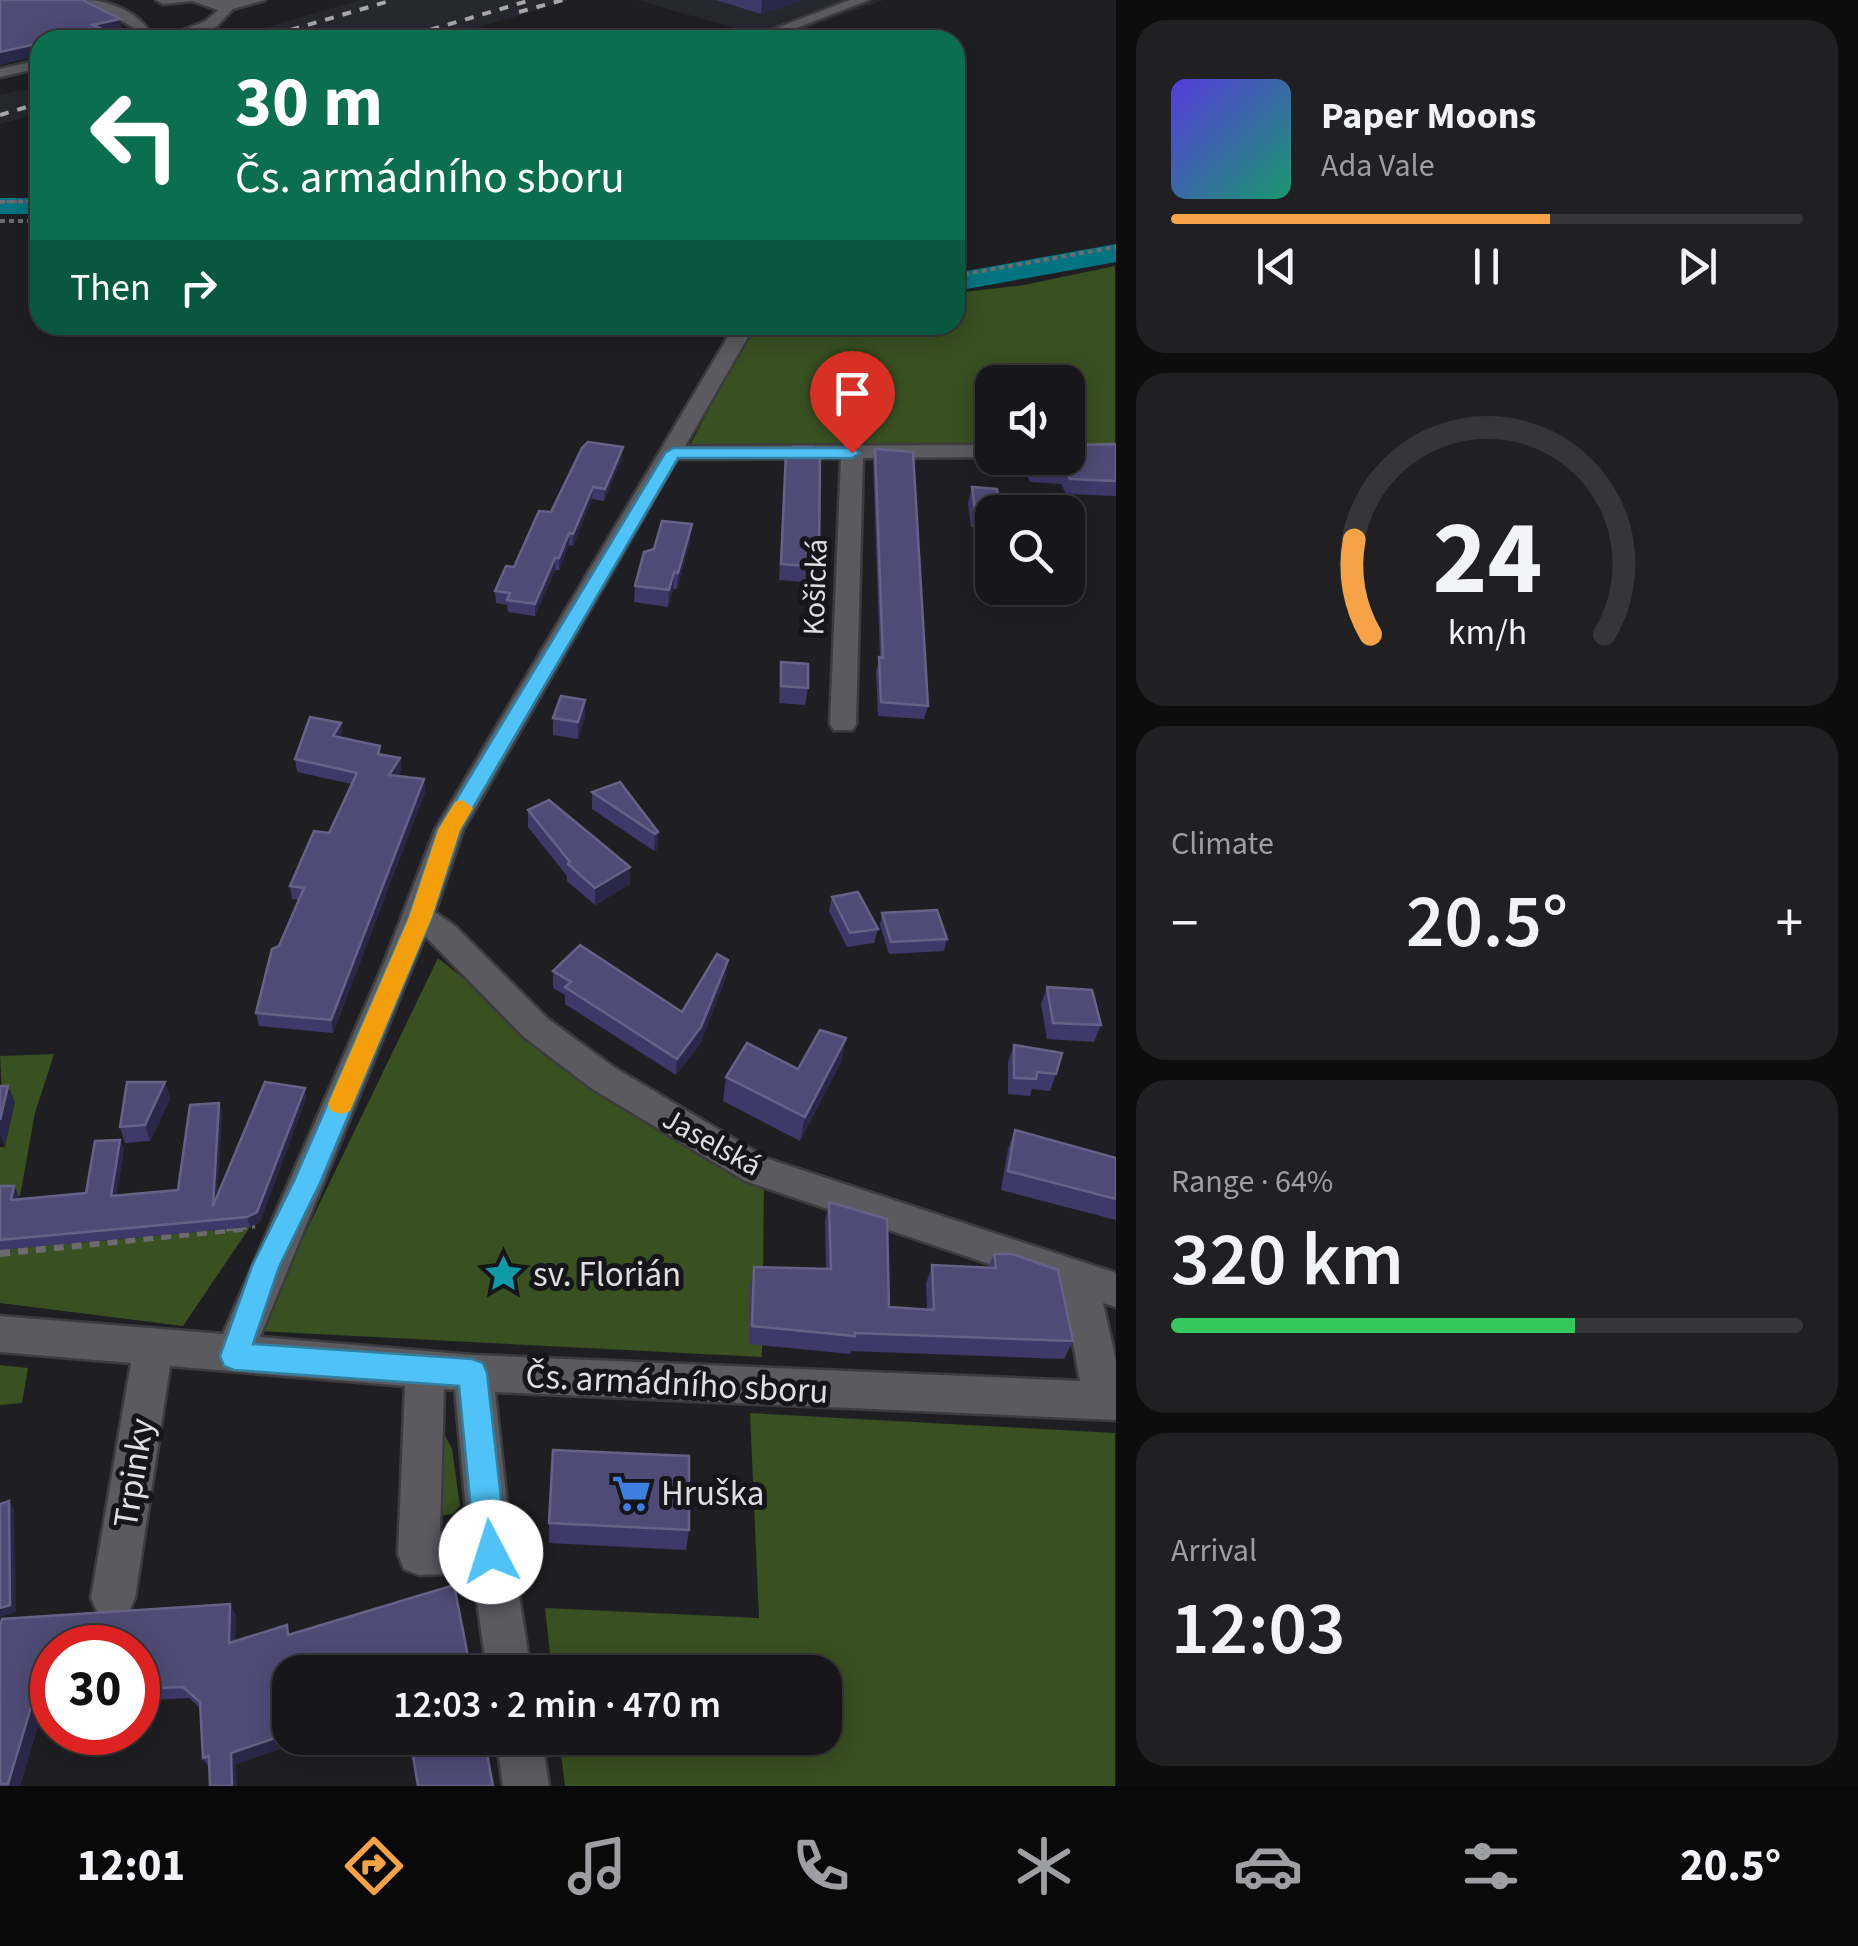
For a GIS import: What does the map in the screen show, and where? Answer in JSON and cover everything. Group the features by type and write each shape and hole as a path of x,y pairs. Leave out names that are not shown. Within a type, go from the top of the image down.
{"street":[{"path":"98,0 142,30"},
{"path":"164,0 186,0"},
{"path":"198,0 228,8 258,0"},
{"path":"779,30 862,0"},
{"path":"194,30 211,24 228,8"},
{"path":"0,73 30,66"},
{"path":"0,86 30,78"},
{"path":"234,1356 266,1266 307,1183 420,917 449,830 673,453 738,335"},
{"path":"673,453 975,451"},
{"name":"Košická","path":"844,724 852,453"},
{"name":"Jaselská","path":"420,917 444,934 536,1028 603,1078 757,1170 1116,1290"},
{"path":"1079,1276 1110,1401"},
{"name":"Čs. armádního sboru","path":"0,1334 472,1373 1110,1401"},
{"name":"Trpinky","path":"113,1598 152,1348"},
{"path":"426,1370 420,1418 419,1554 491,1552"},
{"path":"472,1373 506,1655"},
{"path":"521,1755 526,1786"}],"path":[{"path":"0,202 30,201"},
{"path":"0,221 30,220"},
{"path":"965,274 1116,248"},
{"path":"0,1253 249,1229 262,1222"}],"shaded area":[{"path":"360,0 570,0 470,30 256,30"},
{"path":"637,0 884,0 802,30 740,30"},
{"path":"30,88 30,116 0,124 0,95"}],"green space":[{"path":"1115,266 1115,444 1085,445 1085,365 975,365 975,446 688,449 748,335 965,335 965,292 1024,285"},
{"path":"438,958 595,1084 764,1184 762,1357 258,1331"},
{"path":"54,1054 35,1113 20,1196 0,1196 0,1147 5,1147 0,1056"},
{"path":"250,1227 183,1326 0,1303 0,1250"},
{"path":"0,1365 28,1368 22,1403 0,1405"},
{"path":"750,1413 1115,1433 1115,1786 565,1786 561,1755 842,1755 842,1655 550,1655 545,1608 759,1618"},
{"path":"439,1424 452,1449 460,1506 453,1514 438,1516"}],"building":[{"path":"0,0 83,0 120,19 93,25 102,29 98,30 30,30 30,45 0,52"},
{"path":"588,442 623,447 605,489 593,487 535,604 507,600 510,593 495,591 506,566 514,567 539,511 551,512"},
{"path":"1116,444 1116,481 1070,479 1068,475 1085,475 1085,445"},
{"path":"793,447 813,447 813,454 820,454 819,567 781,564 786,452 793,452"},
{"path":"875,449 913,452 928,706 881,702 879,657 883,658"},
{"path":"972,487 997,489 998,495 975,495 975,510"},
{"path":"662,521 692,524 678,573 674,572 669,590 635,586 644,552 654,549"},
{"path":"781,662 808,664 808,688 781,686"},
{"path":"561,696 585,700 578,722 553,718"},
{"path":"310,717 341,723 333,736 380,746 378,754 400,758 389,775 424,779 331,1020 256,1013 272,949 279,946 304,888 290,886 314,831 329,833 357,773 295,759"},
{"path":"620,782 658,832 655,834 592,792"},
{"path":"549,800 630,867 595,888 568,864 528,810"},
{"path":"858,892 878,929 850,933 832,897"},
{"path":"937,910 947,939 891,942 882,913"},
{"path":"580,945 682,1012 717,954 728,960 701,1027 677,1059 565,987 571,982 553,971"},
{"path":"1047,987 1092,990 1101,1025 1053,1023"},
{"path":"820,1030 846,1038 805,1117 726,1077 747,1043 798,1069"},
{"path":"1014,1045 1062,1053 1056,1074 1037,1072 1036,1079 1014,1078"},
{"path":"127,1082 165,1082 145,1125 120,1127"},
{"path":"265,1082 305,1088 257,1212 247,1217 0,1240 0,1186 14,1186 11,1200 86,1193 95,1141 120,1140 111,1196 178,1190 190,1105 219,1103 213,1206"},
{"path":"0,1086 8,1086 0,1120"},
{"path":"1015,1130 1116,1158 1116,1199 1008,1171"},
{"path":"829,1202 887,1219 889,1307 934,1310 932,1265 996,1268 994,1254 1012,1254 1058,1270 1073,1341 855,1336 752,1326 754,1267 831,1269"},
{"path":"553,1450 689,1456 689,1530 549,1523"},
{"path":"9,1501 10,1605 0,1608 0,1504"},
{"path":"454,1585 468,1655 272,1655 272,1739 231,1753 232,1786 210,1786 209,1756 203,1758 200,1702 183,1687 160,1688 160,1625 30,1625 30,1711 8,1784 0,1784 2,1619 230,1604 229,1643 287,1625 288,1635"},
{"path":"413,1755 487,1755 493,1786 418,1786"}],"waterway":[{"path":"0,206 30,206"},
{"path":"965,280 1116,253"}],"railway":[{"path":"290,30 393,0"},
{"path":"430,30 531,0"},
{"path":"519,12 563,0"},
{"path":"0,115 30,106"}],"slow traffic":[{"path":"341,1104 420,917 449,830 462,808"}],"place":[{"name":"sv. Florián","path":"503,1274"},
{"name":"Hruška","path":"631,1493"}],"route":[{"path":"491,1552 472,1373 234,1356 266,1266 307,1183 420,917 449,830 673,453 852,453"}]}
